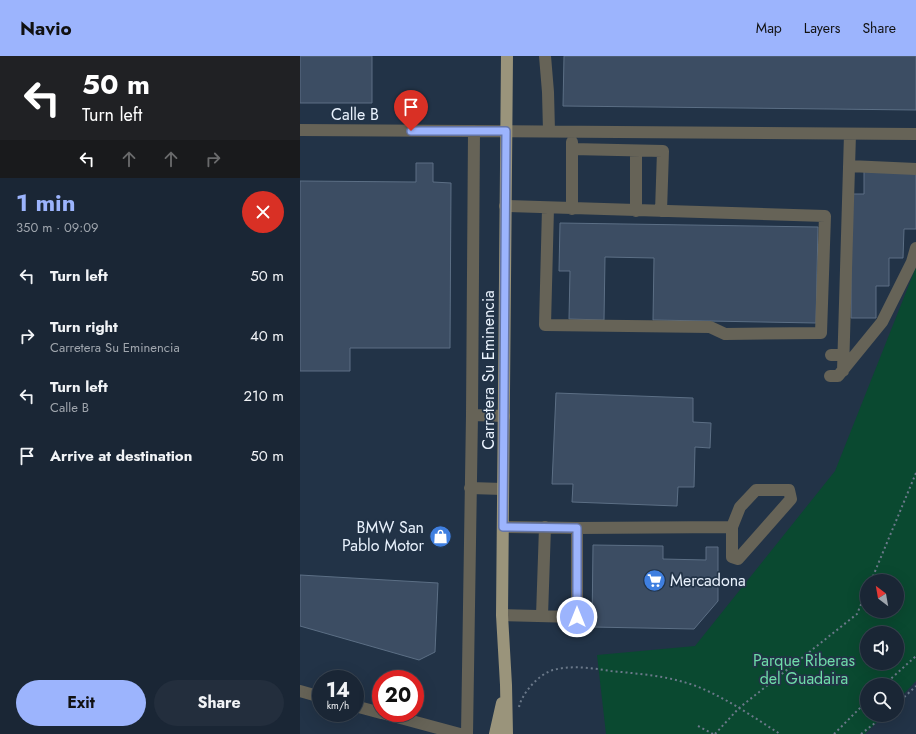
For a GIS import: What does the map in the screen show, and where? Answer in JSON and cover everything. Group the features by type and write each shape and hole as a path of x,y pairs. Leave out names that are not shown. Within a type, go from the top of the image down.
{"main road":[{"name":"Carretera Su Eminencia","path":"507,56 502,616 507,734"},
{"name":"Carretera Su Eminencia","path":"495,734 506,685"}],"street":[{"path":"544,56 548,92 549,131"},
{"name":"Calle B","path":"300,130 916,134"},
{"path":"468,734 474,131"},
{"path":"572,131 572,209"},
{"path":"843,371 850,134"},
{"path":"572,150 663,151 662,212"},
{"path":"636,151 636,211"},
{"path":"849,166 916,169"},
{"path":"505,206 825,216 821,333 725,334 710,327 545,324 548,208"},
{"path":"830,376 838,376 843,371 882,322 912,262 916,248"},
{"path":"831,355 843,355"},
{"path":"472,415 504,416"},
{"path":"470,488 503,489"},
{"path":"756,490 789,490 791,499 738,559 732,557 732,527 740,507 756,490"},
{"path":"503,527 732,527"},
{"path":"542,616 545,527"},
{"path":"502,616 577,617 577,528"},
{"path":"300,691 312,694"},
{"path":"415,722 460,734"}],"path":[{"path":"874,574 916,473"},
{"path":"698,726 714,734 739,708 857,614 860,607"},
{"path":"892,678 916,656"},
{"path":"518,713 521,700 532,684 552,670 578,667 659,676 700,688 739,708 780,734"},
{"path":"904,697 916,686"},
{"path":"834,734 860,708"},
{"path":"861,734 876,722"}],"green space":[{"name":"Parque Riberas del Guadaira","path":"916,267 916,681 904,694 904,678 860,678 860,722 877,722 865,734 606,734 597,655 695,646 835,471"}],"building":[{"path":"300,56 372,56 372,103 300,103"},
{"path":"564,56 916,56 916,110 563,106"},
{"path":"416,163 433,163 433,182 451,183 450,348 350,348 350,371 300,371 300,181 416,182"},
{"path":"864,169 916,169 916,229 904,229 903,258 889,258 889,286 876,286 876,318 851,318 851,194 864,194"},
{"path":"560,223 818,227 816,323 653,320 654,258 605,257 604,320 569,319 570,271 559,271"},
{"path":"556,393 693,398 693,422 711,423 710,448 695,447 694,487 678,487 677,506 572,502 573,484 552,484"},
{"name":"Mercadona","path":"593,545 663,546 663,559 706,560 706,547 718,547 718,601 694,629 592,627"},
{"path":"300,575 438,583 435,652 419,660 300,626"}],"place":[{"name":"BMW San Pablo Motor","path":"440,536"},
{"name":"Mercadona","path":"655,580"}],"route":[{"path":"411,131 506,131 503,527 577,528 577,617"}]}
